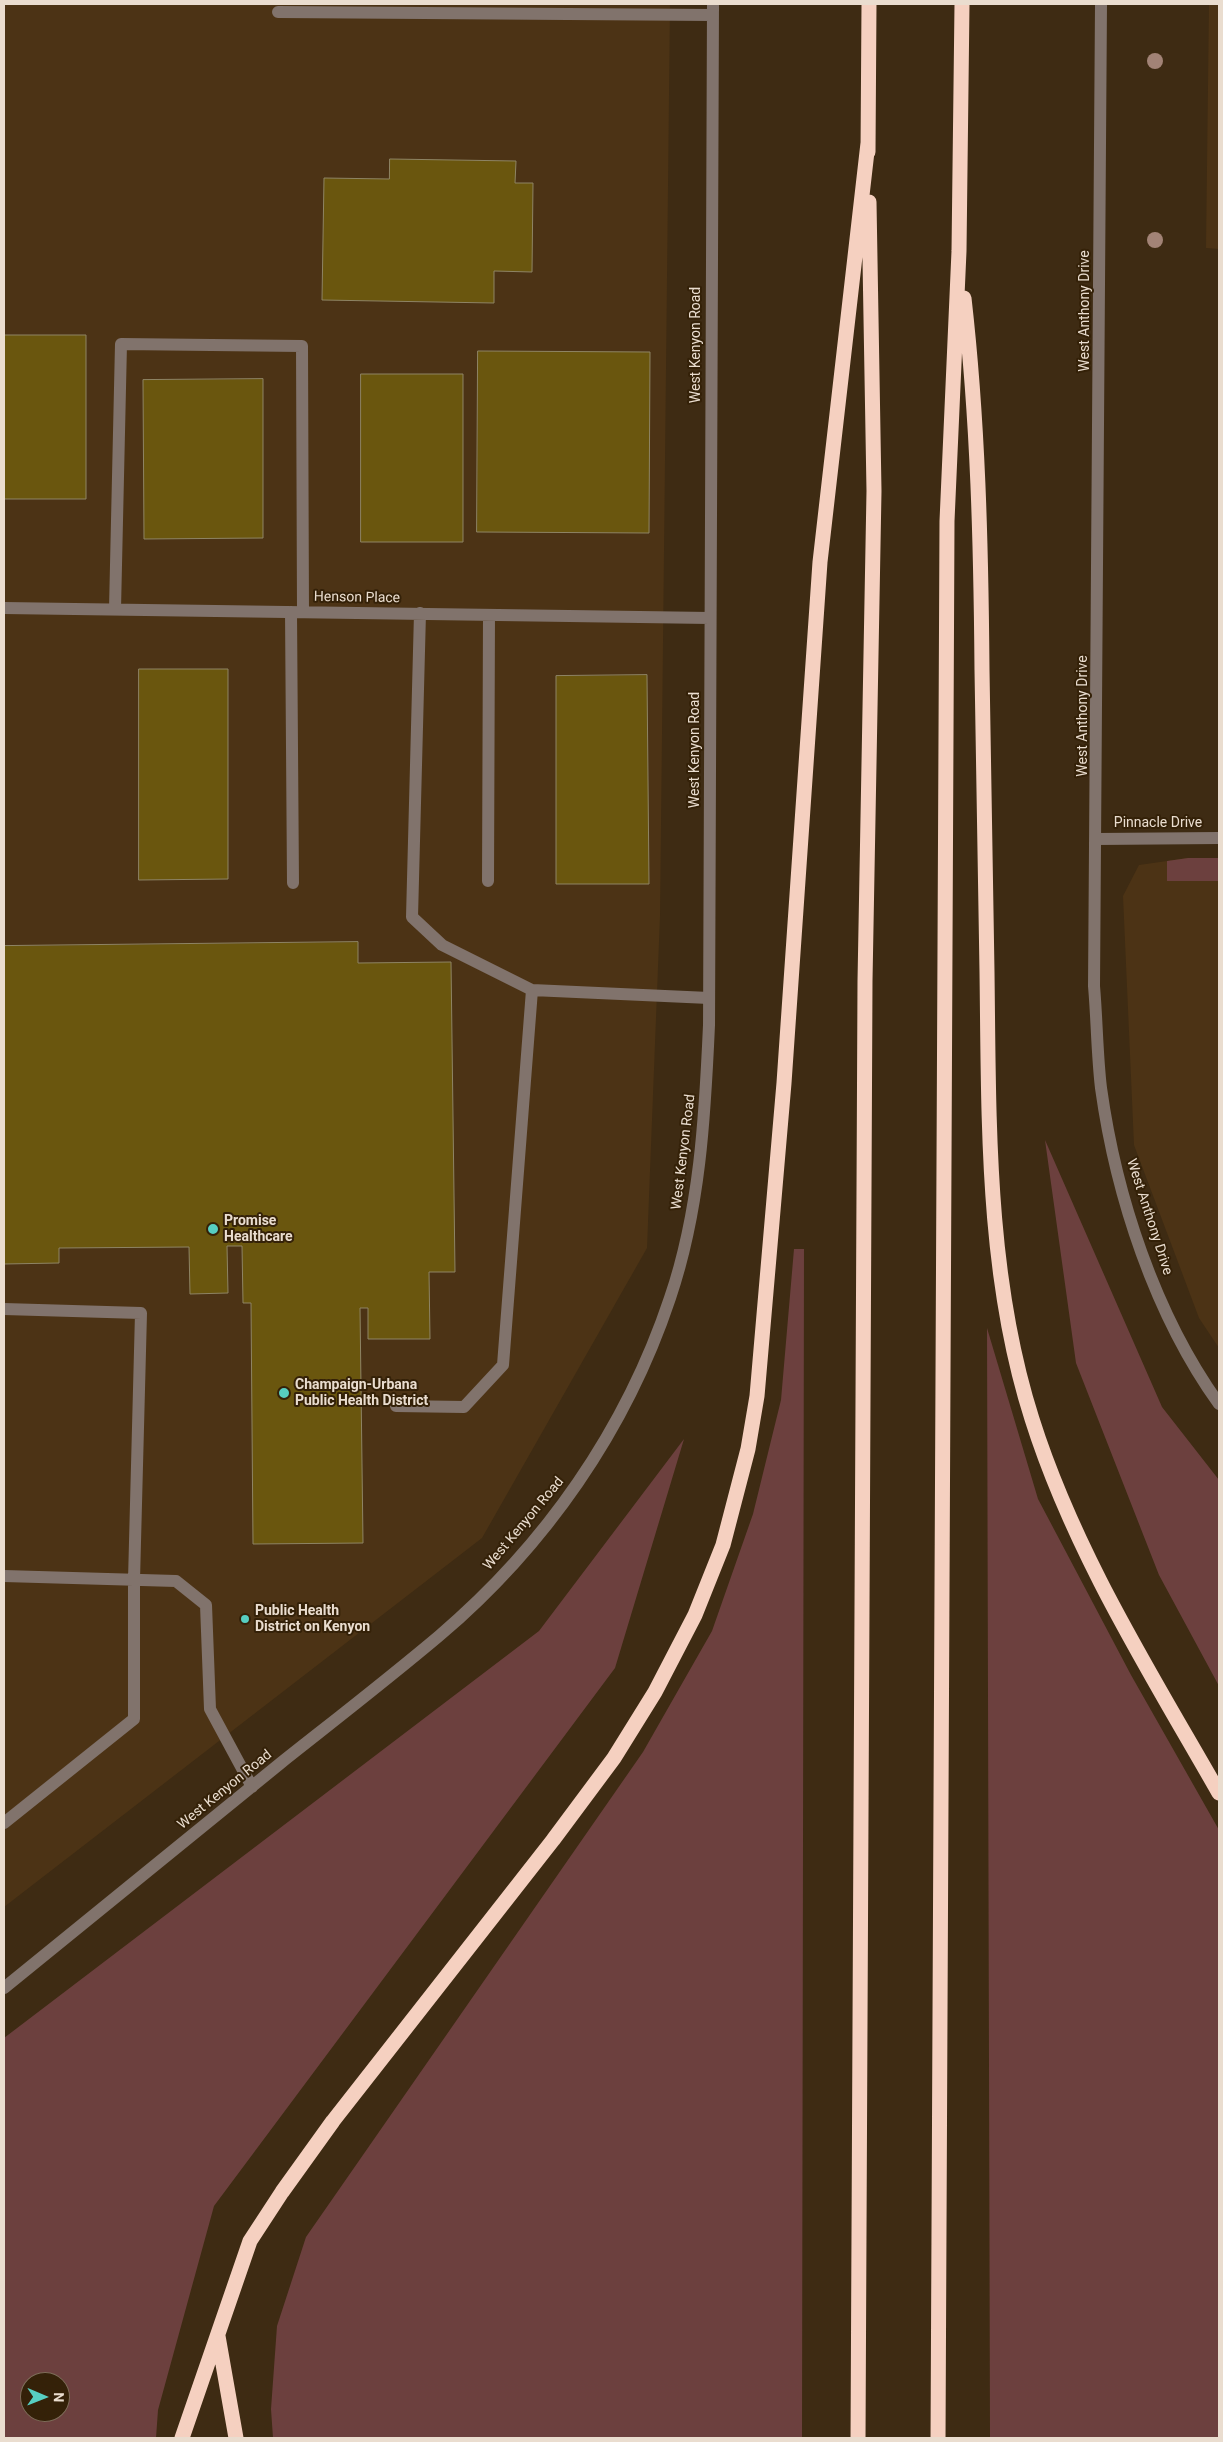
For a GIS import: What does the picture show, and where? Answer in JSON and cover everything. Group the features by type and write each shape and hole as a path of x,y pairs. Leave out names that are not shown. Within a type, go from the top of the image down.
{"highway":[{"path":"858,2438 865,981 874,491 868,143 869,4"},
{"path":"938,2438 946,521 959,251 962,4"},
{"path":"182,2438 194,2397 218,2336 230,2296 250,2242 282,2192 333,2121 553,1840 614,1758 655,1692 695,1616 722,1545 748,1449 757,1396 784,1082 820,562 868,143"},
{"path":"959,251 973,371 980,491 989,1119 998,1264 1013,1349 1031,1418 1061,1501 1112,1604 1219,1793"},
{"path":"218,2336 236,2438"}],"street":[{"name":"West Anthony Drive","path":"1101,4 1097,839 1094,986 1101,1087 1116,1170 1144,1260 1173,1325 1208,1389 1219,1404"},
{"path":"278,12 713,9"},
{"name":"West Kenyon Road","path":"4,1988 441,1634 516,1562 560,1509 599,1453 632,1392 670,1298 688,1230 705,1125 709,998 713,9"},
{"path":"115,609 121,344 302,346 293,883"},
{"name":"Henson Place","path":"4,608 710,618"},
{"path":"420,613 412,917 442,945 532,990 709,998"},
{"path":"488,881 489,615"},
{"name":"Pinnacle Drive","path":"1097,839 1219,838"},
{"path":"396,1406 464,1407 503,1365 532,990"},
{"path":"4,1309 141,1313 134,1580 134,1719 4,1823"},
{"path":"4,1576 176,1581 206,1606 210,1709 252,1787"}],"shaded area":[{"path":"4,4 670,4 660,916 647,1248 482,1538 4,1907"},
{"path":"1209,4 1219,4 1219,249 1206,248"},
{"path":"1188,858 1219,858 1219,1348 1199,1318 1134,1145 1123,896 1139,865"},
{"path":"1188,858 1219,858 1219,881 1167,881 1167,861"},
{"path":"1045,1140 1162,1407 1219,1480 1219,1686 1159,1575 1076,1363"},
{"path":"794,1249 804,1249 802,2438 273,2438 271,2409 277,2326 306,2237 643,1752 712,1631 753,1514 781,1400"},
{"path":"987,1328 1038,1499 1131,1675 1219,1830 1219,2438 990,2438"},
{"path":"684,1439 615,1668 214,2206 158,2410 156,2438 4,2438 4,2038 539,1631"}],"building":[{"path":"390,159 516,161 515,183 533,183 532,272 494,271 494,303 322,300 324,178 389,179"},
{"path":"4,335 86,335 86,499 4,499"},
{"path":"478,351 650,352 649,533 477,532"},
{"path":"361,374 463,374 463,542 361,542"},
{"path":"263,379 263,538 144,539 143,380"},
{"path":"139,669 228,669 228,879 139,880"},
{"path":"647,675 649,884 556,884 556,676"},
{"path":"358,942 358,963 451,962 455,1272 429,1272 430,1339 368,1339 368,1308 360,1308 363,1543 253,1544 251,1303 243,1303 242,1246 227,1246 228,1293 190,1294 189,1247 59,1248 59,1263 4,1264 4,946"}],"place":[{"name":"Promise Healthcare","path":"213,1229"},
{"name":"Champaign-Urbana Public Health District","path":"284,1393"},
{"name":"Public Health District on Kenyon","path":"245,1619"}]}
